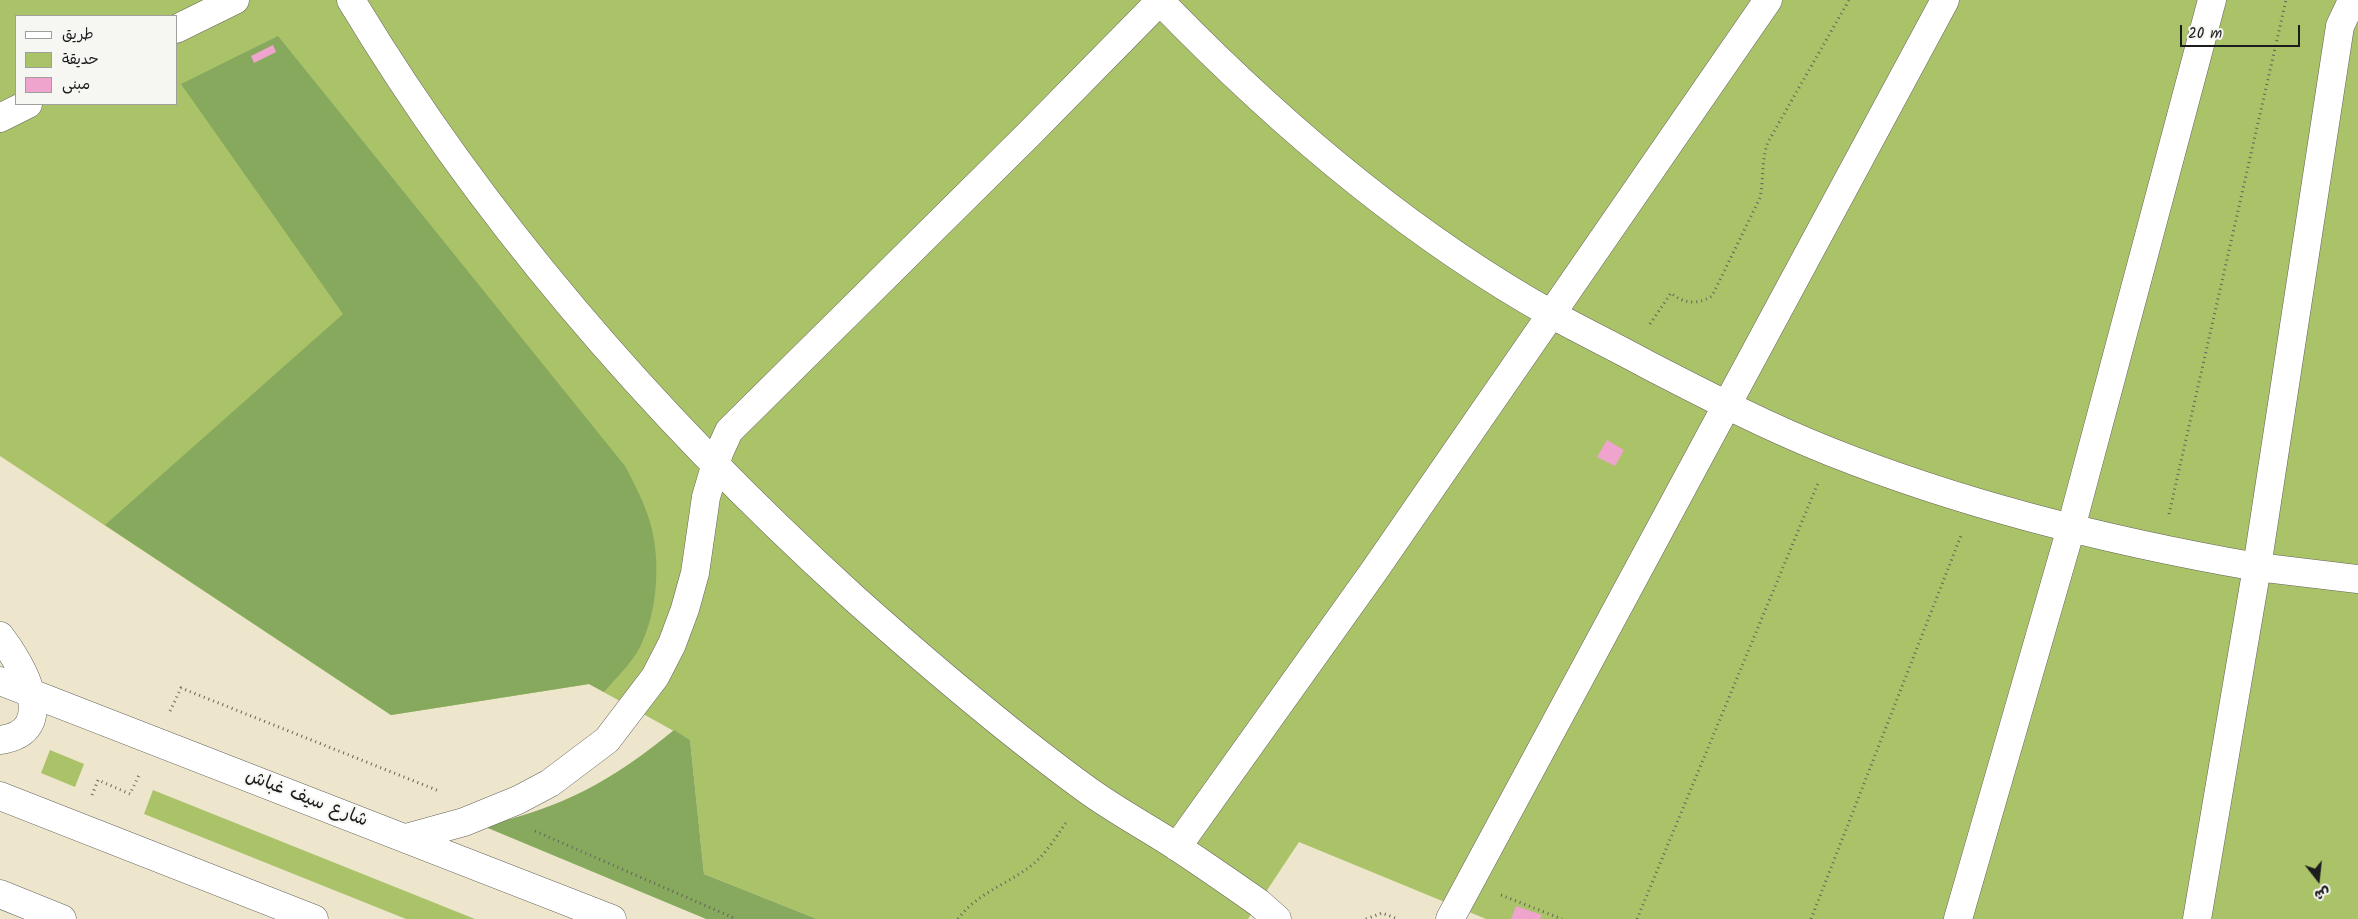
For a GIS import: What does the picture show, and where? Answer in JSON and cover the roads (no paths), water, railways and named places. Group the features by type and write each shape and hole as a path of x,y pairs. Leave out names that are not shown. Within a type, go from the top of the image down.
{"street":[{"path":"178,28 235,0"},
{"path":"351,0 393,69 477,188 568,303 664,413 716,466 801,549 896,635 993,717 1088,790 1177,847 1259,903 1277,919"},
{"path":"1177,847 1369,579 1768,0"},
{"path":"1450,919 1728,407 1945,0"},
{"path":"1958,919 2071,528 2212,0"},
{"path":"2197,919 2257,568 2340,26 2349,7 2356,0"},
{"path":"406,838 464,822 518,800 550,783 607,740 655,677 672,644 685,609 695,573 706,497 723,442 737,421 1030,134 1160,1 1227,69 1297,132 1371,192 1463,258 1551,314 1728,407 1831,452 1975,502 2160,550 2257,568 2358,580"},
{"path":"0,118 26,105"},
{"path":"0,636 19,667 34,706 32,719 24,730 13,738 0,740"},
{"name":"شارع سيف غباش","path":"0,681 612,919"},
{"path":"0,796 314,919"},
{"path":"0,894 62,919"}]}
